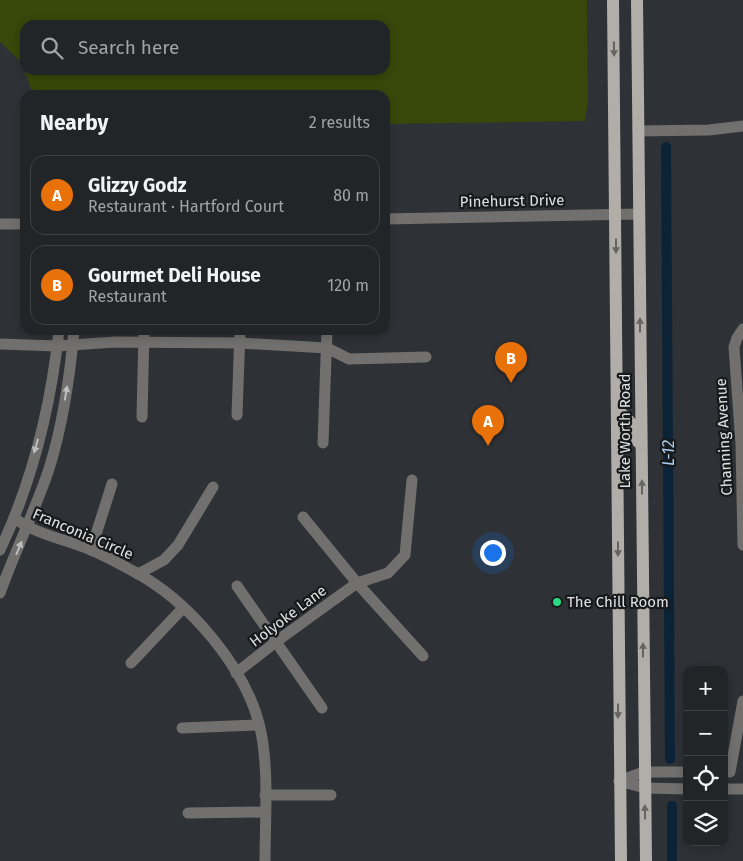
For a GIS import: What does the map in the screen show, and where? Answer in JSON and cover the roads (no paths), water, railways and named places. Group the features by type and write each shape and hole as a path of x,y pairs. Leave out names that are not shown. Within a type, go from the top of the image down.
{"main road":[{"name":"Lake Worth Road","path":"613,0 619,781 622,861"},
{"name":"Lake Worth Road","path":"637,0 646,861"},
{"path":"617,409 631,423 642,451"}],"street":[{"path":"638,131 704,130 743,126"},
{"name":"Pinehurst Drive","path":"390,219 639,214"},
{"path":"0,224 20,224"},
{"name":"Channing Avenue","path":"743,329 734,347 734,359 741,444 743,545"},
{"path":"0,550 21,500 38,440 52,383 58,335"},
{"path":"0,593 3,577 27,528 49,468 58,436 74,335"},
{"path":"238,416 240,335"},
{"path":"322,443 326,335"},
{"path":"0,344 57,346 144,336 327,348 349,359 426,357"},
{"path":"142,417 144,336"},
{"name":"Holyoke Lane","path":"236,673 357,583 388,573 404,555 412,480"},
{"path":"91,550 112,484"},
{"path":"138,574 164,560 173,550 213,487"},
{"path":"303,517 357,583 423,656"},
{"name":"Franconia Circle","path":"14,518 27,528 91,550 138,574 157,586 183,608 211,637 236,673 249,698 259,725 264,753 265,861"},
{"path":"237,586 322,708"},
{"path":"131,662 183,608"},
{"path":"728,768 743,701"},
{"path":"182,728 259,725"},
{"path":"619,781 644,772 683,772"},
{"path":"728,772 743,772"},
{"path":"619,781 645,788 683,789"},
{"path":"728,789 743,789"},
{"path":"265,796 331,795"},
{"path":"188,813 265,812"}],"waterway":[{"name":"L-12","path":"666,147 670,759"},
{"name":"L-12","path":"672,806 672,861"}],"place":[{"name":"Gourmet Deli House","path":"511,383"},
{"name":"Glizzy Godz","path":"488,446"},
{"name":"The Chill Room","path":"557,602"}]}
